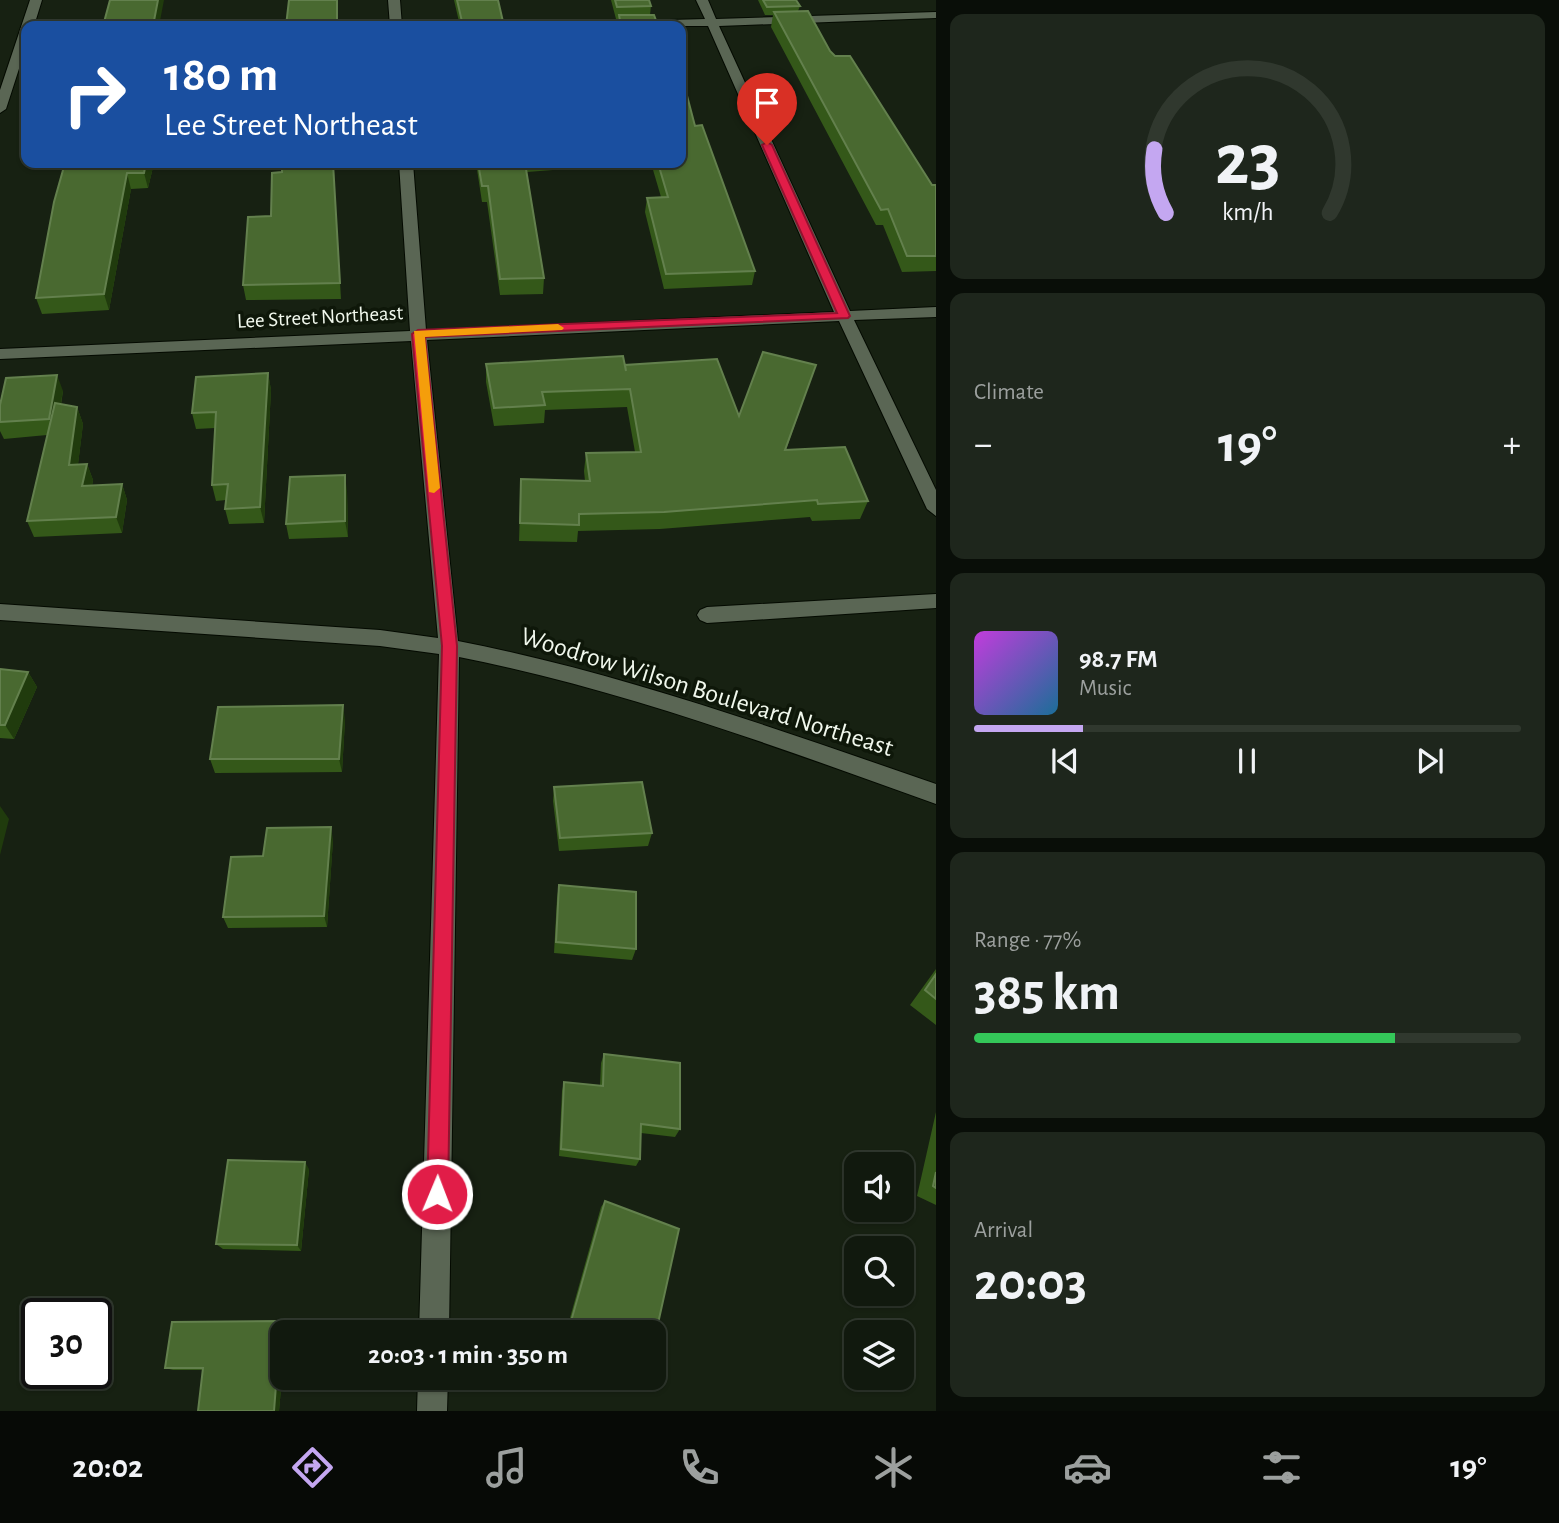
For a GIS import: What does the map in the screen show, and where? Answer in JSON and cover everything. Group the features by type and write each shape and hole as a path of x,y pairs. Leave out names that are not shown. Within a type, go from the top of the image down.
{"street":[{"path":"30,21 36,0"},
{"path":"394,0 396,21"},
{"path":"702,0 844,316 936,509"},
{"path":"686,24 936,15"},
{"path":"0,108 21,49"},
{"path":"406,168 418,334 449,646 434,1320"},
{"name":"Lee Street Northeast","path":"0,354 936,312"},
{"path":"707,615 936,601"},
{"name":"Woodrow Wilson Boulevard Northeast","path":"0,612 380,638 449,646 520,661 736,724 936,794"},
{"path":"432,1411 433,1390"}],"building":[{"path":"110,0 158,0 154,21 104,21"},
{"path":"289,0 337,0 337,21 287,21"},
{"path":"457,0 498,0 503,21 462,21"},
{"path":"615,0 649,0 651,6 617,7"},
{"path":"763,0 796,0 800,6 767,7"},
{"path":"808,11 830,51 835,56 850,56 932,185 936,185 936,256 907,256 888,209 881,210 774,12"},
{"path":"619,15 654,15 656,21 620,21"},
{"path":"686,92 695,126 702,125 755,271 666,274 647,198 668,197 659,168 686,168"},
{"path":"64,168 145,168 144,173 127,173 104,294 36,298 54,202"},
{"path":"282,168 333,168 340,283 243,285 248,217 271,216 272,173 282,172"},
{"path":"479,168 526,168 544,278 500,279 488,186 482,186"},
{"path":"763,352 816,365 785,450 845,447 868,501 818,504 817,500 664,512 579,514 579,525 520,523 521,479 590,481 586,453 641,452 630,389 542,392 545,405 494,408 486,364 623,356 626,371 625,365 717,359 739,416"},
{"path":"268,373 260,507 225,509 228,484 212,485 216,412 192,413 196,377"},
{"path":"57,375 49,419 0,422 0,405 6,378"},
{"path":"55,403 77,407 69,465 87,464 82,486 122,484 116,517 27,521"},
{"path":"345,475 345,521 286,524 290,477"},
{"path":"0,669 28,672 5,725 0,725"},
{"path":"343,705 339,759 210,759 218,707"},
{"path":"642,782 652,833 560,838 554,787"},
{"path":"331,827 324,916 223,917 231,857 263,856 267,828"},
{"path":"559,885 636,892 636,949 556,942"},
{"path":"936,974 936,999 925,990"},
{"path":"604,1054 680,1063 680,1129 641,1124 640,1159 561,1149 564,1082 603,1086"},
{"path":"228,1160 305,1162 297,1245 216,1244"},
{"path":"605,1201 679,1229 659,1320 571,1320"},
{"path":"270,1321 270,1390 276,1390 274,1411 198,1411 203,1368 165,1368 172,1322"}],"slow traffic":[{"path":"434,488 418,334 558,328"}],"route":[{"path":"437,1194 449,646 418,334 844,316 767,145"}]}
